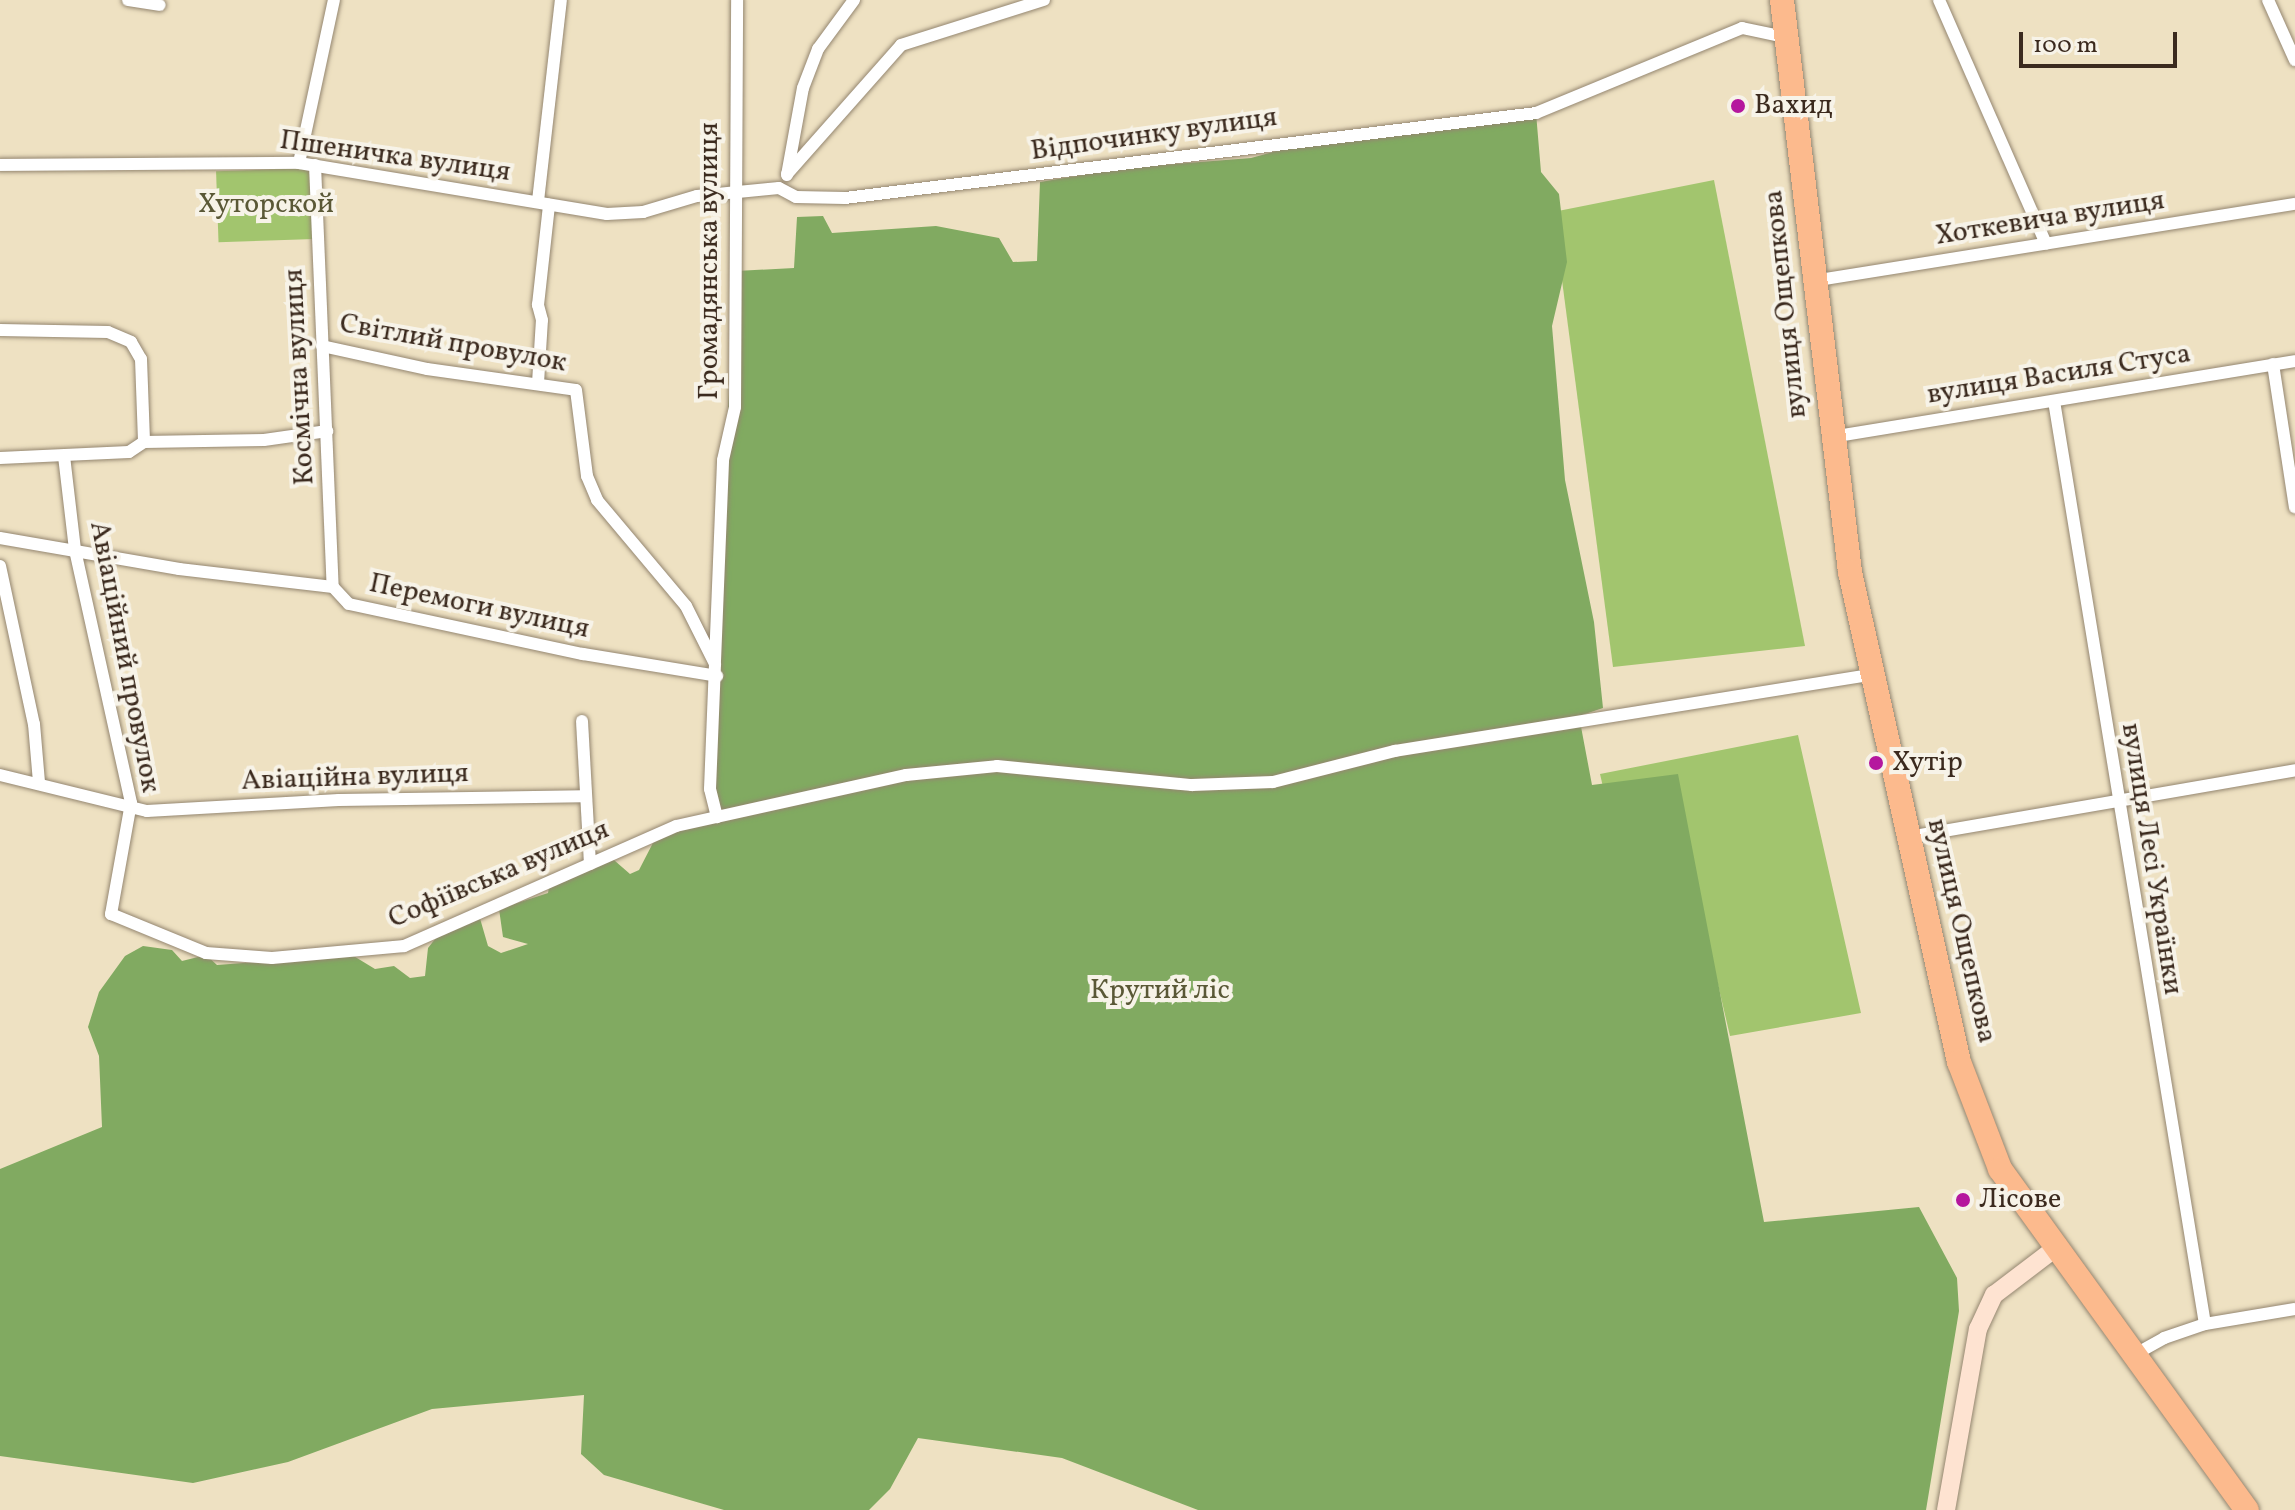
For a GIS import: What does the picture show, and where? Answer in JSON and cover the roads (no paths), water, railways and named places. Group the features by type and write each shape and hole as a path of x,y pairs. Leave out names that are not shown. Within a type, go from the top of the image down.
{"highway":[{"name":"вулиця Ощепкова","path":"1782,0 1789,38 1831,437 1872,675 1959,1062 1982,1133 2053,1250 2247,1510"}],"street":[{"path":"128,0 160,5"},
{"path":"299,163 334,0"},
{"path":"538,383 543,203 561,0"},
{"name":"Громадянська вулиця","path":"717,817 710,789 723,460 735,407 733,192 737,0"},
{"path":"787,174 803,88 818,49 854,0"},
{"path":"999,0 1004,13"},
{"path":"779,188 787,174 901,45 1044,0"},
{"path":"1939,0 2046,244"},
{"path":"2268,0 2295,60"},
{"name":"Відпочинку вулиця","path":"779,188 796,197 845,198 1536,113 1742,28 1789,38"},
{"name":"Пшеничка вулиця","path":"0,165 299,163 607,214 643,212 697,196 779,188"},
{"name":"Космічна вулиця","path":"315,165 333,587"},
{"name":"Хоткевича вулиця","path":"1813,281 2295,204"},
{"path":"0,330 108,332 131,342 141,359 144,442"},
{"name":"Світлий провулок","path":"322,346 427,369 576,390 587,476 597,500 686,606 716,670"},
{"name":"вулиця Василя Стуса","path":"1831,437 2295,361"},
{"path":"2273,364 2295,507"},
{"name":"вулиця Лесі Українки","path":"2054,401 2117,801 2205,1324"},
{"path":"0,458 129,452 144,442 264,440 327,431"},
{"name":"Авіаційний провулок","path":"64,456 75,550 131,803 111,914"},
{"name":"Перемоги вулиця","path":"0,538 179,569 333,587 349,604 583,654 716,670"},
{"path":"0,566 34,724 39,782"},
{"name":"Софіївська вулиця","path":"111,914 206,953 272,958 404,946 676,826 954,768 997,766 1192,785 1273,782 1395,751 1872,675"},
{"path":"582,721 583,796 590,864"},
{"path":"1909,837 2295,770"},
{"name":"Авіаційна вулиця","path":"0,775 131,803 147,811 339,800 583,796"},
{"path":"1946,1510 1978,1329 1994,1295 2053,1250"},
{"path":"2132,1356 2205,1324 2295,1309"}],"place":[{"name":"Вахид","path":"1738,106"},
{"name":"Хутір","path":"1876,763"},
{"name":"Лісове","path":"1963,1200"}],"park label":[{"name":"Хуторской","path":"266,205"},
{"name":"Крутий ліс","path":"1160,991"}]}
